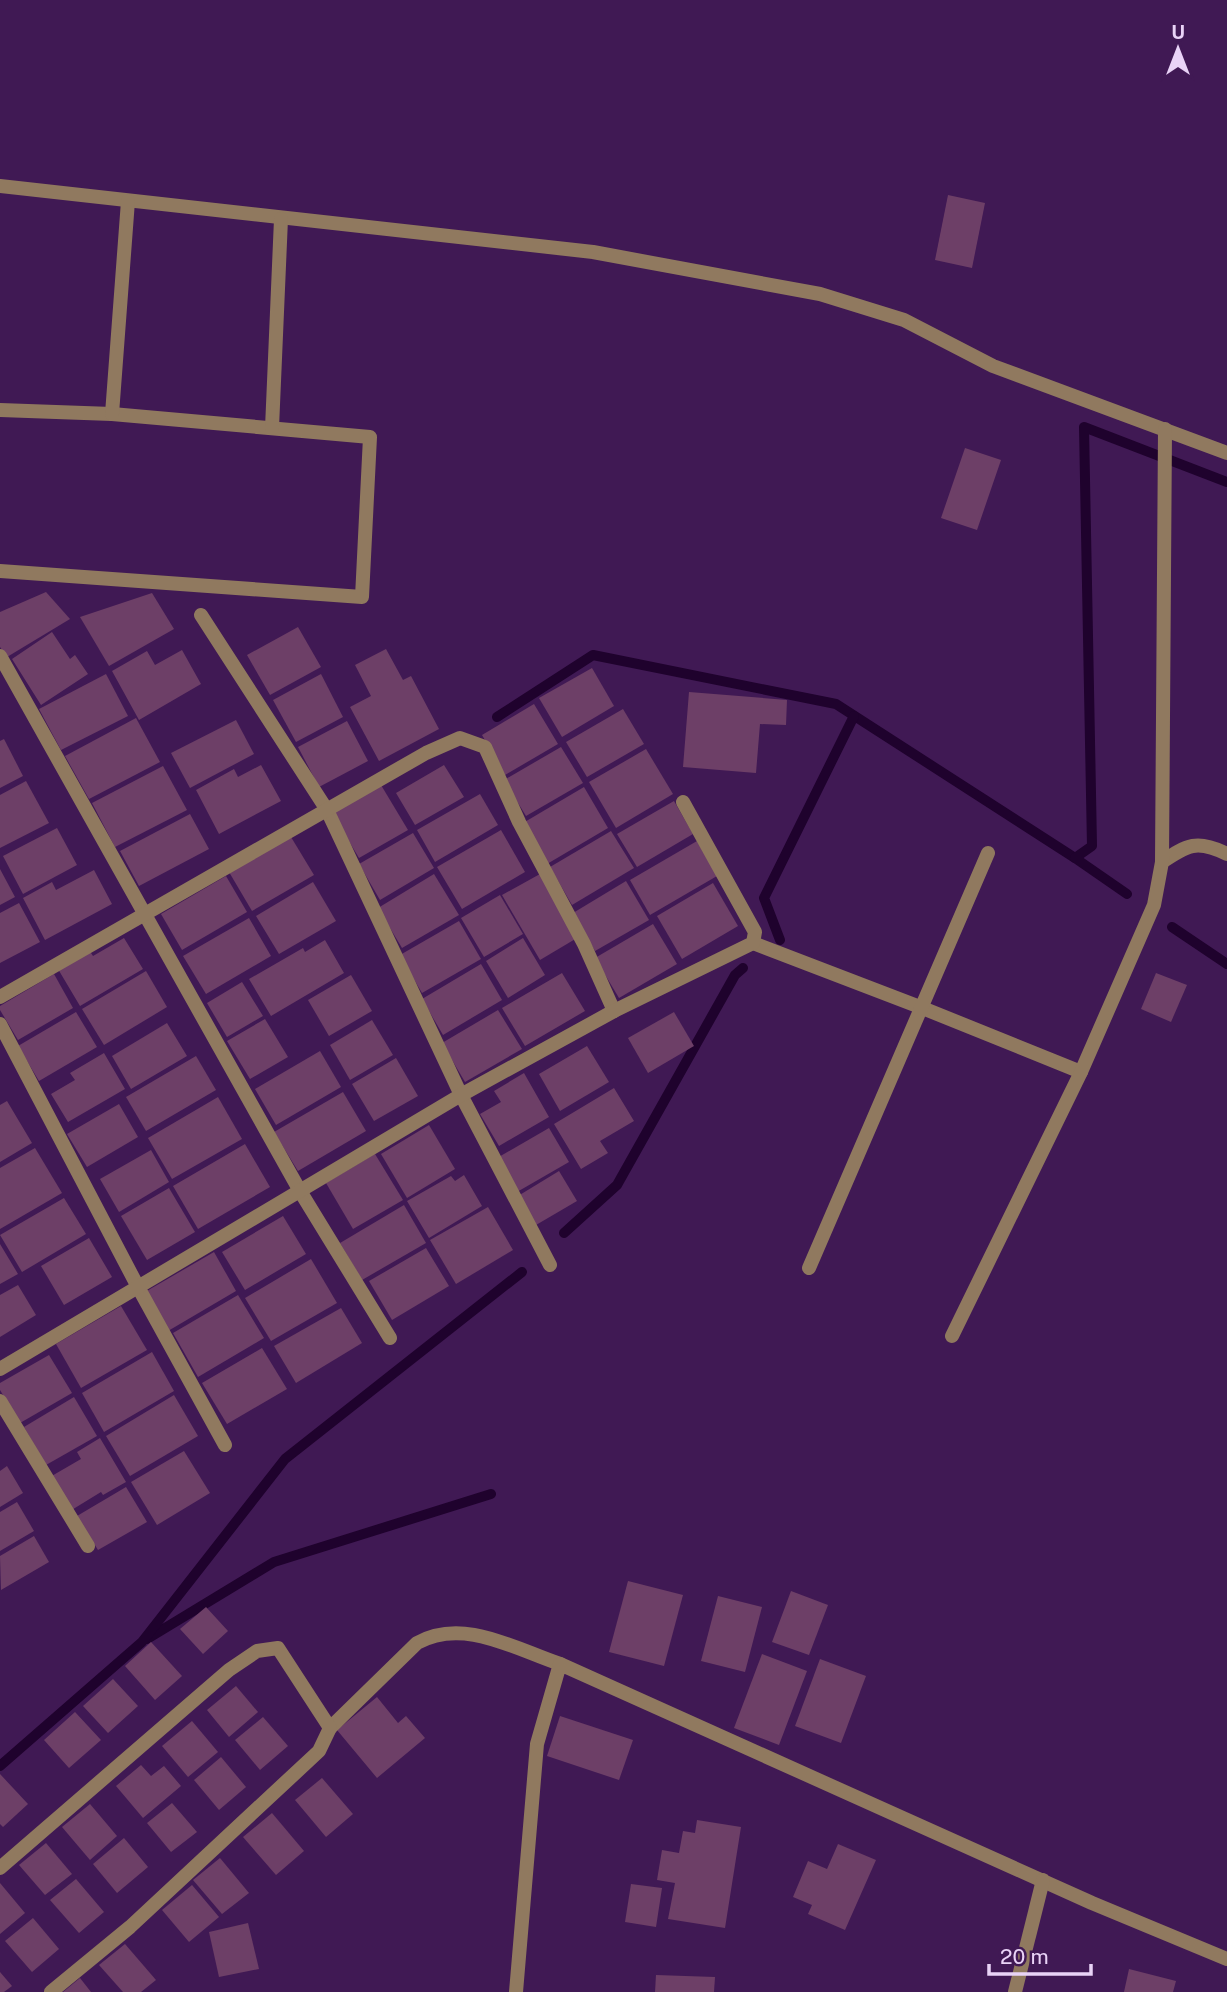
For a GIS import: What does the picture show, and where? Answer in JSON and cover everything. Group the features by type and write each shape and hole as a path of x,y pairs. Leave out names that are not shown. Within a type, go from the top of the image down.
{"street":[{"path":"0,186 281,219 593,251 820,293 904,320 993,366 1227,453"},
{"path":"112,414 128,201"},
{"path":"272,428 281,219"},
{"path":"0,410 112,414 370,437 362,597 0,571"},
{"path":"952,1336 1081,1072 1154,905 1162,862 1165,429"},
{"path":"201,615 327,810 461,1095 550,1265"},
{"path":"0,656 300,1191 390,1338"},
{"path":"0,997 426,753 460,738 485,747 519,822 584,944 614,1011"},
{"path":"683,802 755,932 753,943"},
{"path":"1162,862 1186,846 1213,847 1227,854"},
{"path":"809,1268 988,853"},
{"path":"0,1369 461,1095 614,1011 753,943 1081,1072"},
{"path":"0,1024 138,1287 225,1445"},
{"path":"0,1401 88,1546"},
{"path":"51,1992 130,1927 320,1751 330,1728 417,1643 430,1636 461,1633 488,1638 560,1664 1043,1880 1227,1959"},
{"path":"0,1868 229,1670 257,1651 278,1648 330,1728"},
{"path":"516,1992 537,1744 560,1664"},
{"path":"1015,1992 1043,1880"}],"building":[{"path":"948,195 985,203 972,268 935,260"},
{"path":"965,448 1001,460 977,530 941,518"},
{"path":"46,592 70,619 7,657 0,647 0,612"},
{"path":"152,593 174,629 109,666 80,617"},
{"path":"298,627 321,667 270,695 247,655"},
{"path":"52,632 70,659 75,655 88,674 41,705 12,659"},
{"path":"386,649 403,680 411,676 439,729 379,761 350,707 371,696 355,665"},
{"path":"182,650 201,684 139,720 112,671 147,651 155,665"},
{"path":"592,668 614,706 562,737 539,698"},
{"path":"106,674 128,716 61,750 39,709"},
{"path":"321,674 343,717 296,742 273,700"},
{"path":"689,692 787,700 786,725 760,724 756,773 683,767"},
{"path":"534,704 558,744 505,775 482,735"},
{"path":"623,709 644,744 587,777 566,742"},
{"path":"136,718 160,762 89,799 65,756"},
{"path":"236,720 254,754 190,788 171,753"},
{"path":"347,721 368,761 319,787 298,747"},
{"path":"4,739 23,776 0,788 0,741"},
{"path":"561,747 583,783 526,816 504,780"},
{"path":"646,749 673,794 616,828 589,782"},
{"path":"261,765 281,801 219,834 196,790 234,769 238,777"},
{"path":"444,765 464,797 415,825 396,793"},
{"path":"163,766 187,810 115,847 92,803"},
{"path":"26,781 49,823 0,848 0,795"},
{"path":"381,785 408,830 359,858 332,813"},
{"path":"584,787 608,828 547,864 523,823"},
{"path":"480,794 498,825 435,862 417,830"},
{"path":"674,801 693,834 637,867 617,834"},
{"path":"190,814 209,849 139,886 120,851"},
{"path":"57,828 77,865 23,894 3,856"},
{"path":"501,830 525,872 462,909 437,867"},
{"path":"611,831 634,868 572,905 550,867"},
{"path":"413,833 434,868 380,900 359,864"},
{"path":"291,837 314,875 252,911 229,872"},
{"path":"697,841 717,876 650,915 630,880"},
{"path":"0,869 15,897 0,905"},
{"path":"94,870 112,904 45,940 23,898 52,882 56,890"},
{"path":"434,874 459,915 402,948 378,908"},
{"path":"540,874 577,938 540,960 502,895"},
{"path":"226,876 247,912 182,950 161,914"},
{"path":"626,881 649,920 595,951 573,913"},
{"path":"313,882 336,921 279,954 256,916"},
{"path":"713,883 738,926 682,959 657,916"},
{"path":"500,895 523,934 484,957 461,918"},
{"path":"19,903 40,942 0,963 0,913"},
{"path":"249,918 271,956 206,994 183,956"},
{"path":"459,921 481,959 422,993 400,955"},
{"path":"653,924 677,964 619,998 595,958"},
{"path":"124,938 143,969 80,1006 58,969 89,950 93,956"},
{"path":"523,938 545,975 508,998 486,961"},
{"path":"325,940 344,973 271,1016 249,979 303,948 305,952"},
{"path":"481,964 502,1000 443,1035 422,999"},
{"path":"146,971 167,1007 104,1045 82,1009"},
{"path":"562,973 585,1011 525,1046 502,1008"},
{"path":"1156,973 1187,985 1171,1022 1141,1009"},
{"path":"54,974 73,1008 18,1040 0,1006"},
{"path":"351,975 372,1011 329,1036 308,1000"},
{"path":"242,982 263,1016 227,1037 207,1003"},
{"path":"498,1010 522,1049 465,1082 442,1043"},
{"path":"76,1012 97,1047 39,1081 18,1046"},
{"path":"674,1012 694,1046 648,1073 628,1038"},
{"path":"265,1019 288,1057 250,1079 227,1041"},
{"path":"372,1020 393,1055 350,1080 330,1045"},
{"path":"167,1023 187,1056 131,1089 112,1056"},
{"path":"587,1046 609,1082 560,1111 539,1074"},
{"path":"320,1051 341,1087 276,1125 255,1089"},
{"path":"104,1053 125,1089 68,1122 51,1094 75,1080 70,1073"},
{"path":"196,1056 216,1090 146,1131 126,1097"},
{"path":"396,1058 418,1096 374,1121 352,1084"},
{"path":"524,1073 549,1117 499,1146 480,1114 501,1102 494,1091"},
{"path":"614,1088 634,1121 600,1141 608,1153 581,1169 554,1124"},
{"path":"343,1092 366,1131 298,1171 274,1132"},
{"path":"218,1097 242,1139 172,1179 148,1138"},
{"path":"7,1101 32,1143 0,1162 0,1105"},
{"path":"119,1104 138,1137 87,1167 67,1134"},
{"path":"429,1125 455,1169 407,1198 381,1154"},
{"path":"549,1128 569,1162 517,1192 497,1158"},
{"path":"245,1144 270,1187 198,1229 173,1186"},
{"path":"35,1148 62,1193 0,1229 0,1168"},
{"path":"151,1150 169,1182 119,1212 100,1179"},
{"path":"375,1154 403,1200 353,1229 326,1183"},
{"path":"559,1171 577,1201 536,1225 518,1196"},
{"path":"464,1175 482,1206 429,1238 407,1201 451,1176 455,1181"},
{"path":"169,1188 195,1232 147,1260 121,1216"},
{"path":"64,1198 86,1234 22,1272 0,1235"},
{"path":"404,1205 426,1243 362,1280 340,1243"},
{"path":"488,1207 513,1250 456,1284 430,1240"},
{"path":"283,1216 306,1254 245,1290 222,1252"},
{"path":"89,1238 112,1277 64,1305 41,1266"},
{"path":"0,1244 18,1274 0,1284"},
{"path":"426,1248 449,1286 392,1320 369,1281"},
{"path":"214,1252 236,1291 168,1331 145,1292"},
{"path":"311,1259 337,1303 271,1341 245,1298"},
{"path":"18,1285 36,1315 0,1337 0,1295"},
{"path":"238,1295 264,1338 198,1377 173,1333"},
{"path":"121,1306 147,1350 81,1388 56,1344"},
{"path":"341,1308 362,1343 296,1383 274,1346"},
{"path":"262,1348 287,1389 227,1424 202,1383"},
{"path":"152,1352 174,1391 104,1432 82,1393"},
{"path":"49,1355 72,1393 20,1423 0,1390 0,1383"},
{"path":"174,1395 198,1436 130,1476 106,1436"},
{"path":"74,1397 97,1436 46,1465 24,1427"},
{"path":"100,1438 126,1482 103,1495 101,1492 70,1511 50,1477 81,1459 77,1452"},
{"path":"184,1451 210,1493 157,1525 131,1482"},
{"path":"7,1466 23,1493 0,1507 0,1471"},
{"path":"126,1487 147,1522 98,1550 77,1516"},
{"path":"17,1502 34,1531 0,1551 0,1512"},
{"path":"34,1536 49,1562 1,1590 0,1556"},
{"path":"628,1581 683,1595 664,1666 609,1652"},
{"path":"791,1591 828,1605 809,1655 772,1642"},
{"path":"718,1596 762,1607 745,1672 701,1661"},
{"path":"206,1607 228,1631 203,1654 180,1629"},
{"path":"151,1642 182,1676 155,1700 125,1666"},
{"path":"762,1654 807,1671 779,1745 734,1728"},
{"path":"820,1659 866,1676 841,1743 795,1726"},
{"path":"113,1679 138,1706 108,1733 83,1706"},
{"path":"236,1686 258,1712 229,1737 207,1710"},
{"path":"377,1697 398,1723 406,1716 425,1738 377,1778 337,1730"},
{"path":"75,1712 101,1740 69,1768 44,1740"},
{"path":"560,1716 633,1740 619,1780 547,1756"},
{"path":"263,1717 288,1746 260,1770 235,1740"},
{"path":"192,1721 218,1752 188,1777 162,1746"},
{"path":"221,1757 246,1787 219,1810 194,1780"},
{"path":"141,1765 151,1776 164,1766 181,1786 143,1818 116,1786"},
{"path":"0,1774 28,1804 3,1827 0,1824"},
{"path":"322,1778 353,1814 326,1837 295,1800"},
{"path":"172,1803 197,1832 171,1852 147,1823"},
{"path":"90,1804 117,1836 90,1860 62,1827"},
{"path":"272,1813 304,1851 276,1875 243,1837"},
{"path":"697,1820 741,1827 725,1928 668,1919 675,1883 657,1880 662,1850 679,1853 683,1831 695,1833"},
{"path":"124,1838 148,1867 117,1893 93,1864"},
{"path":"46,1843 72,1874 45,1895 19,1865"},
{"path":"838,1844 876,1860 845,1930 808,1914 812,1905 793,1897 808,1861 827,1869"},
{"path":"220,1858 249,1893 222,1914 193,1880"},
{"path":"76,1879 104,1912 79,1933 50,1900"},
{"path":"0,1883 25,1913 0,1934"},
{"path":"631,1884 662,1888 656,1927 625,1922"},
{"path":"192,1885 219,1917 189,1942 162,1910"},
{"path":"33,1918 59,1949 32,1972 5,1941"},
{"path":"248,1923 259,1969 219,1977 209,1932"},
{"path":"125,1944 156,1980 141,1992 123,1992 99,1965"},
{"path":"1129,1969 1176,1981 1173,1992 1124,1992"},
{"path":"0,1972 12,1986 4,1992 0,1992"},
{"path":"656,1975 715,1977 714,1992 655,1992"},
{"path":"80,1978 91,1992 63,1992"}],"waterway":[{"path":"1127,894 1075,858 1092,846 1084,427 1227,482"},
{"path":"497,717 593,655 836,704 1075,858"},
{"path":"780,940 764,898 854,716"},
{"path":"1172,927 1227,964"},
{"path":"564,1233 617,1185 735,975 743,968"},
{"path":"0,1766 142,1642 285,1459 522,1272"},
{"path":"147,1639 274,1562 491,1494"}]}
